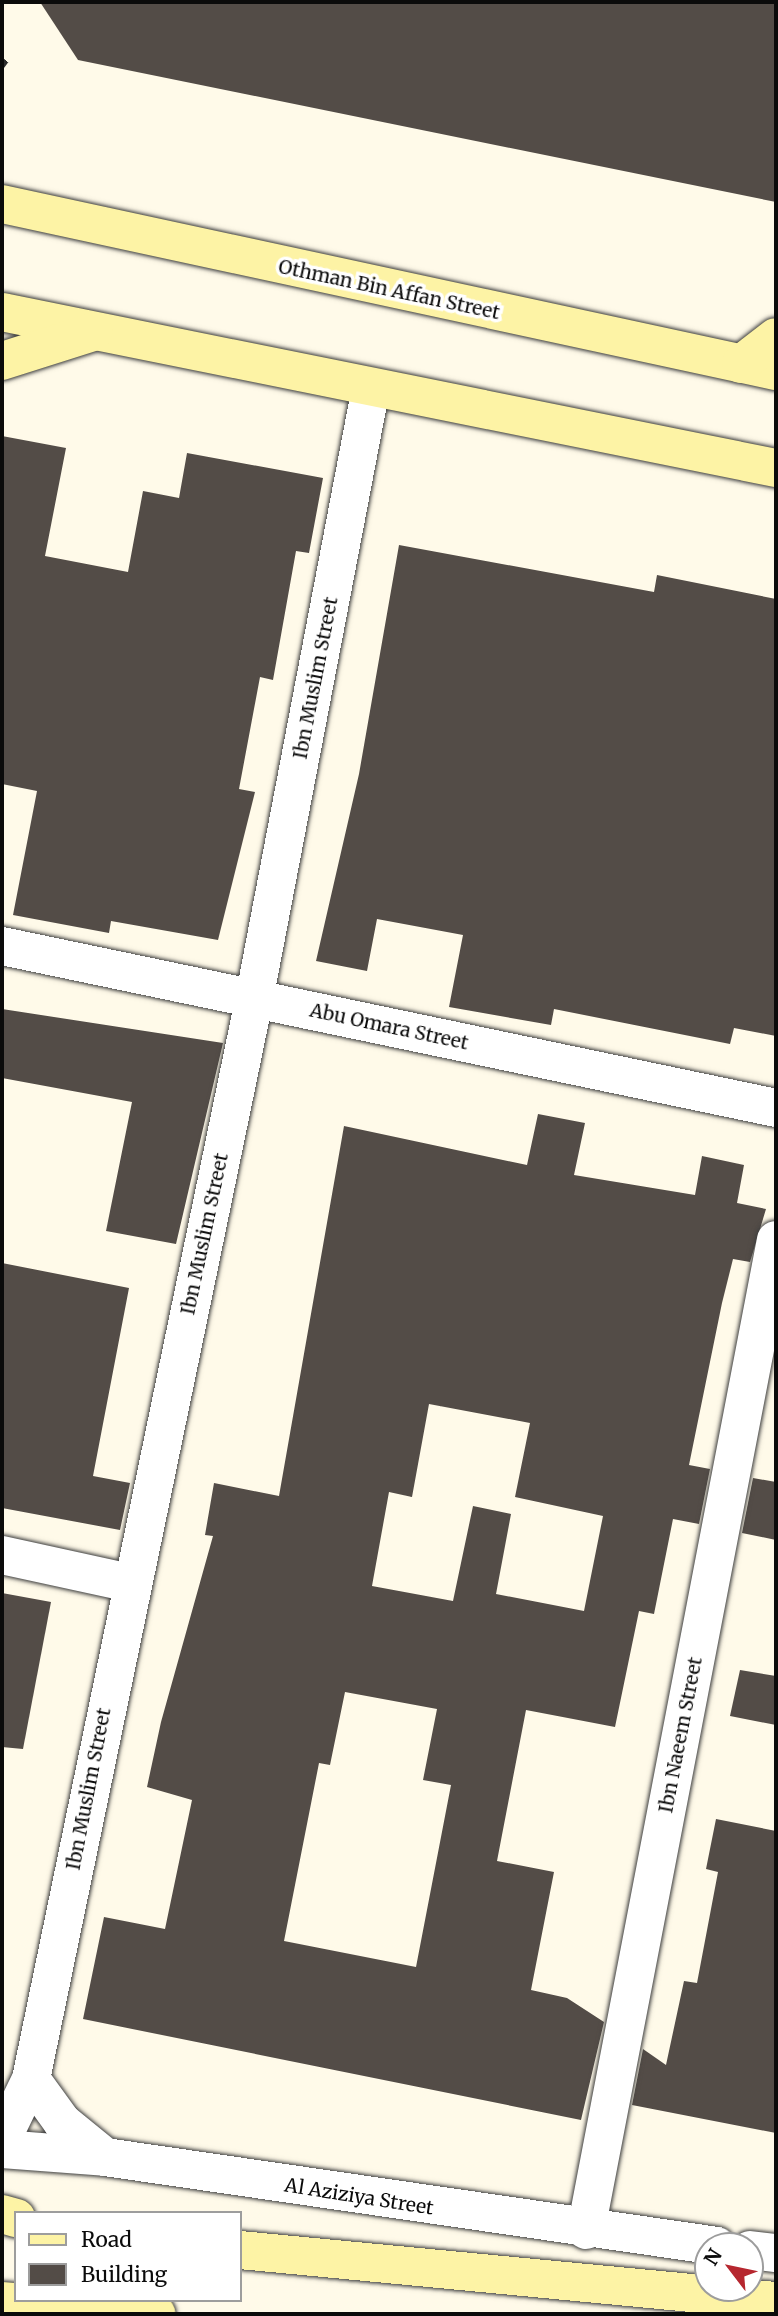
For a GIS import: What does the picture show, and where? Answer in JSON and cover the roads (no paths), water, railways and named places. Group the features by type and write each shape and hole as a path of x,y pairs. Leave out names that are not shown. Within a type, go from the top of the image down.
{"street":[{"name":"Othman Bin Affan Street","path":"2,204 759,368"},
{"path":"2,312 776,468"},
{"path":"2,361 97,331"},
{"path":"759,368 776,337"},
{"name":"Ibn Muslim Street","path":"2,2139 31,2079 130,1583 254,999 372,387"},
{"name":"Abu Omara Street","path":"2,946 776,1108"},
{"name":"Ibn Naeem Street","path":"586,2230 776,1240"},
{"path":"2,1555 130,1583"},
{"path":"31,2079 62,2122 105,2157"},
{"name":"Al Aziziya Street","path":"2,2149 105,2157 586,2230 694,2243"},
{"path":"242,2250 776,2301"},
{"path":"2,2303 32,2314"},
{"path":"2,2303 156,2314"}]}
